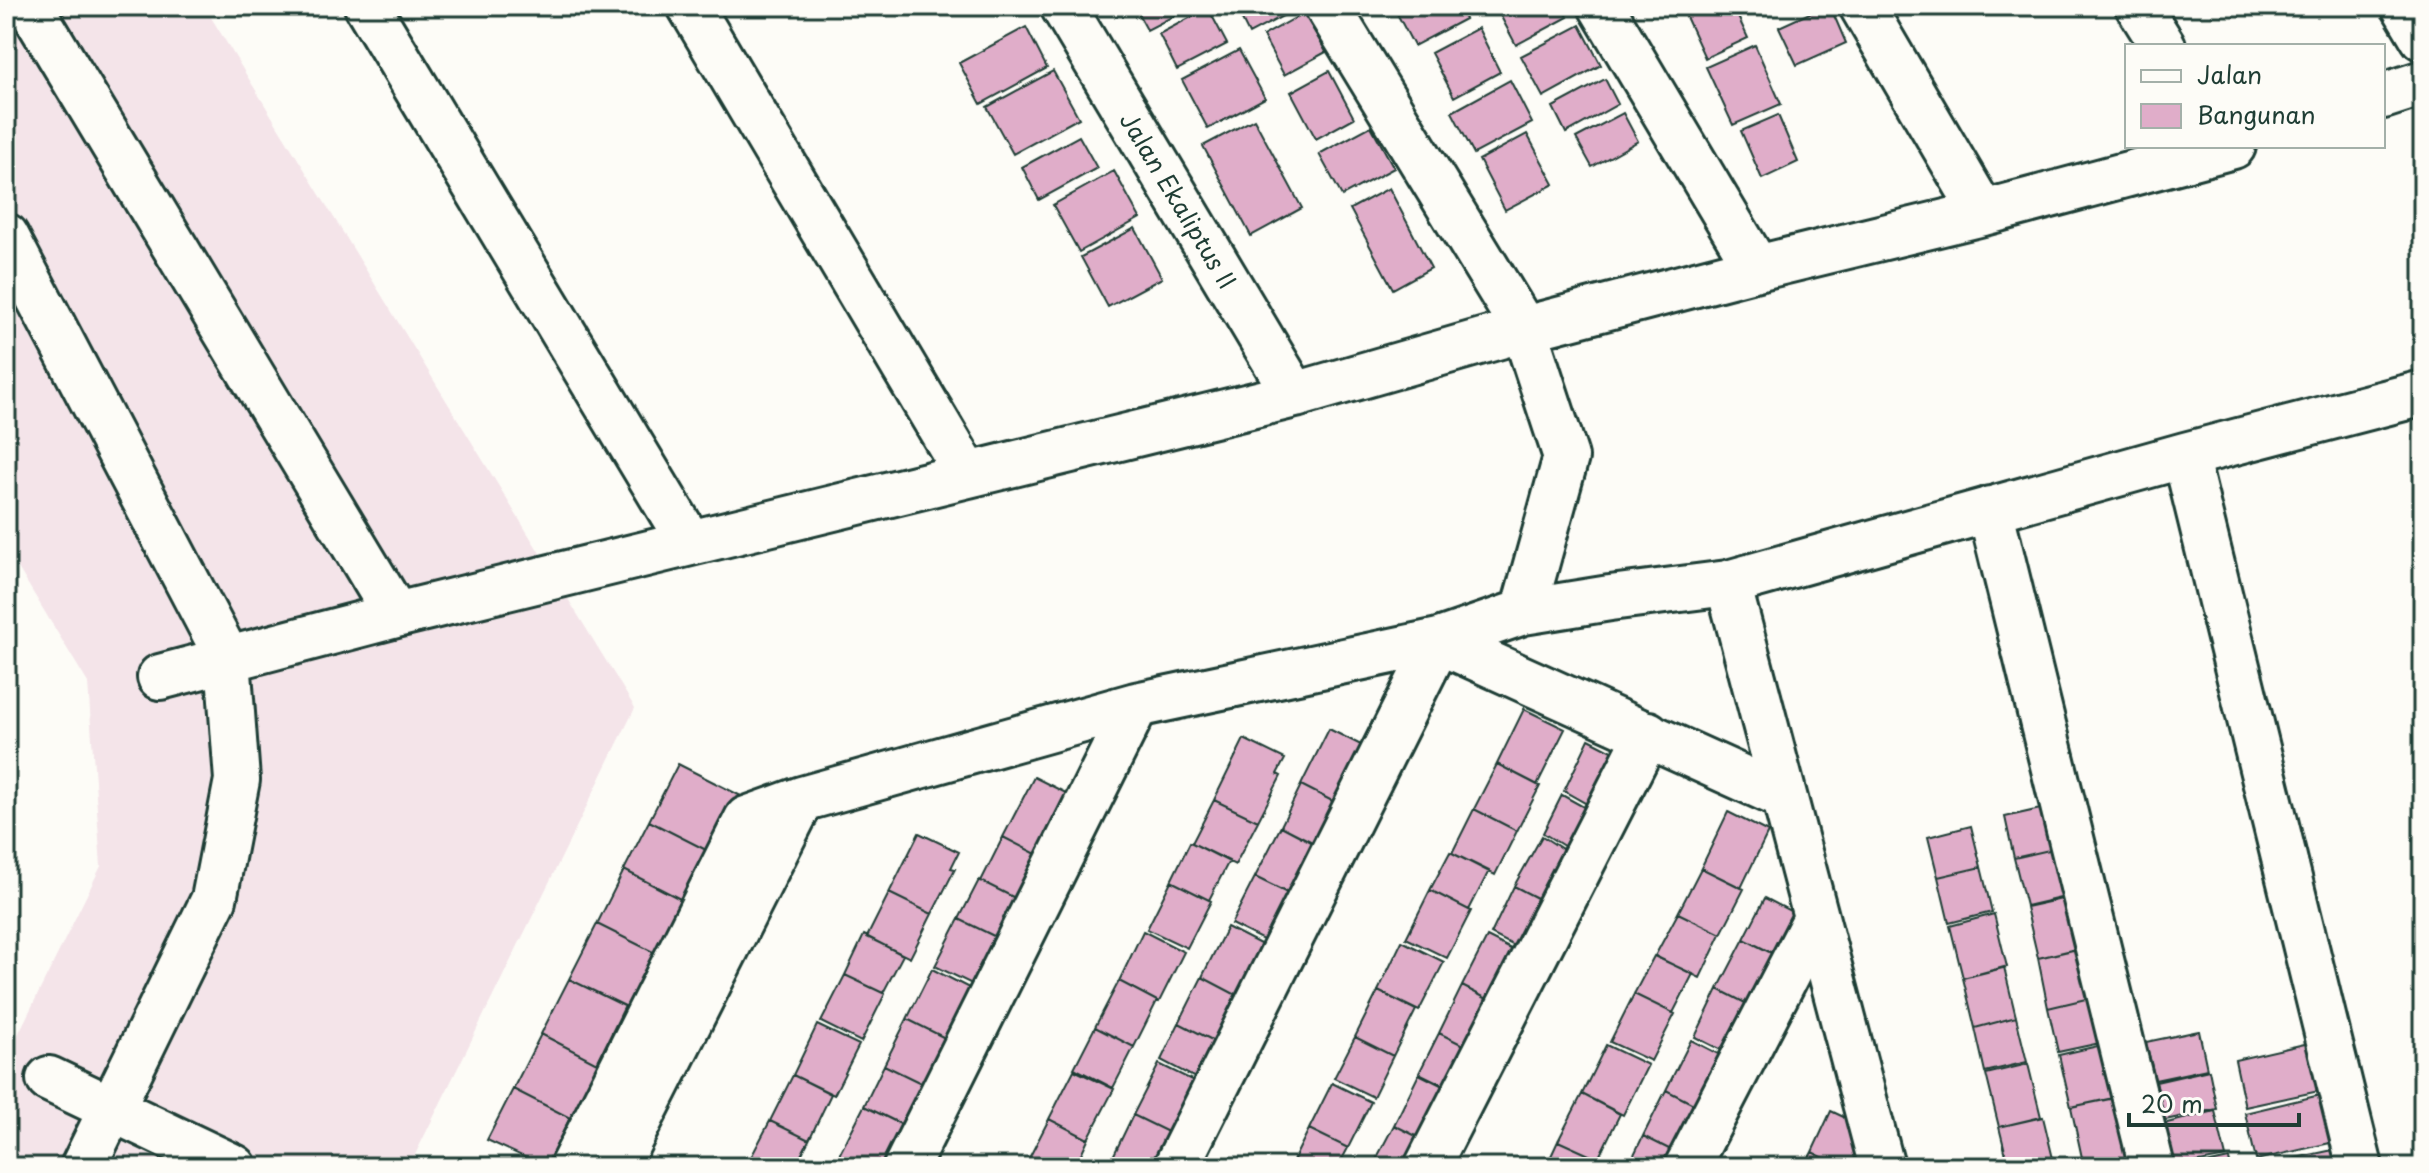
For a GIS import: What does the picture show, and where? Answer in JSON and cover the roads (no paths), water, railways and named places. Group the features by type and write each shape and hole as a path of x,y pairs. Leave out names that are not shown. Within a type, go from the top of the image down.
{"street":[{"path":"30,6 396,615"},
{"path":"367,6 690,543"},
{"path":"690,6 968,475"},
{"name":"Jalan Ekaliptus II","path":"1063,6 1295,395"},
{"path":"1327,6 1524,329 1566,457 1523,612"},
{"path":"1601,6 1757,268"},
{"path":"1862,6 1983,213"},
{"path":"2138,6 2162,44"},
{"path":"2404,6 2423,38"},
{"path":"2385,95 2423,83"},
{"path":"160,677 396,615 1295,395 1524,329 1983,213 2223,148"},
{"path":"6,236 228,659 237,780 214,899 83,1167"},
{"path":"572,1167 747,819 802,799 1136,705 1439,641 1523,612 1728,583 2185,455 2422,397"},
{"path":"2185,455 2360,1167"},
{"path":"1990,509 2152,1167"},
{"path":"1728,583 1882,1167"},
{"path":"1439,641 1782,796"},
{"path":"1176,1167 1439,641"},
{"path":"906,1167 1136,705"},
{"path":"1427,1167 1648,734"},
{"path":"616,1167 802,799"},
{"path":"1687,1167 1816,918"},
{"path":"49,1079 234,1167"}]}
